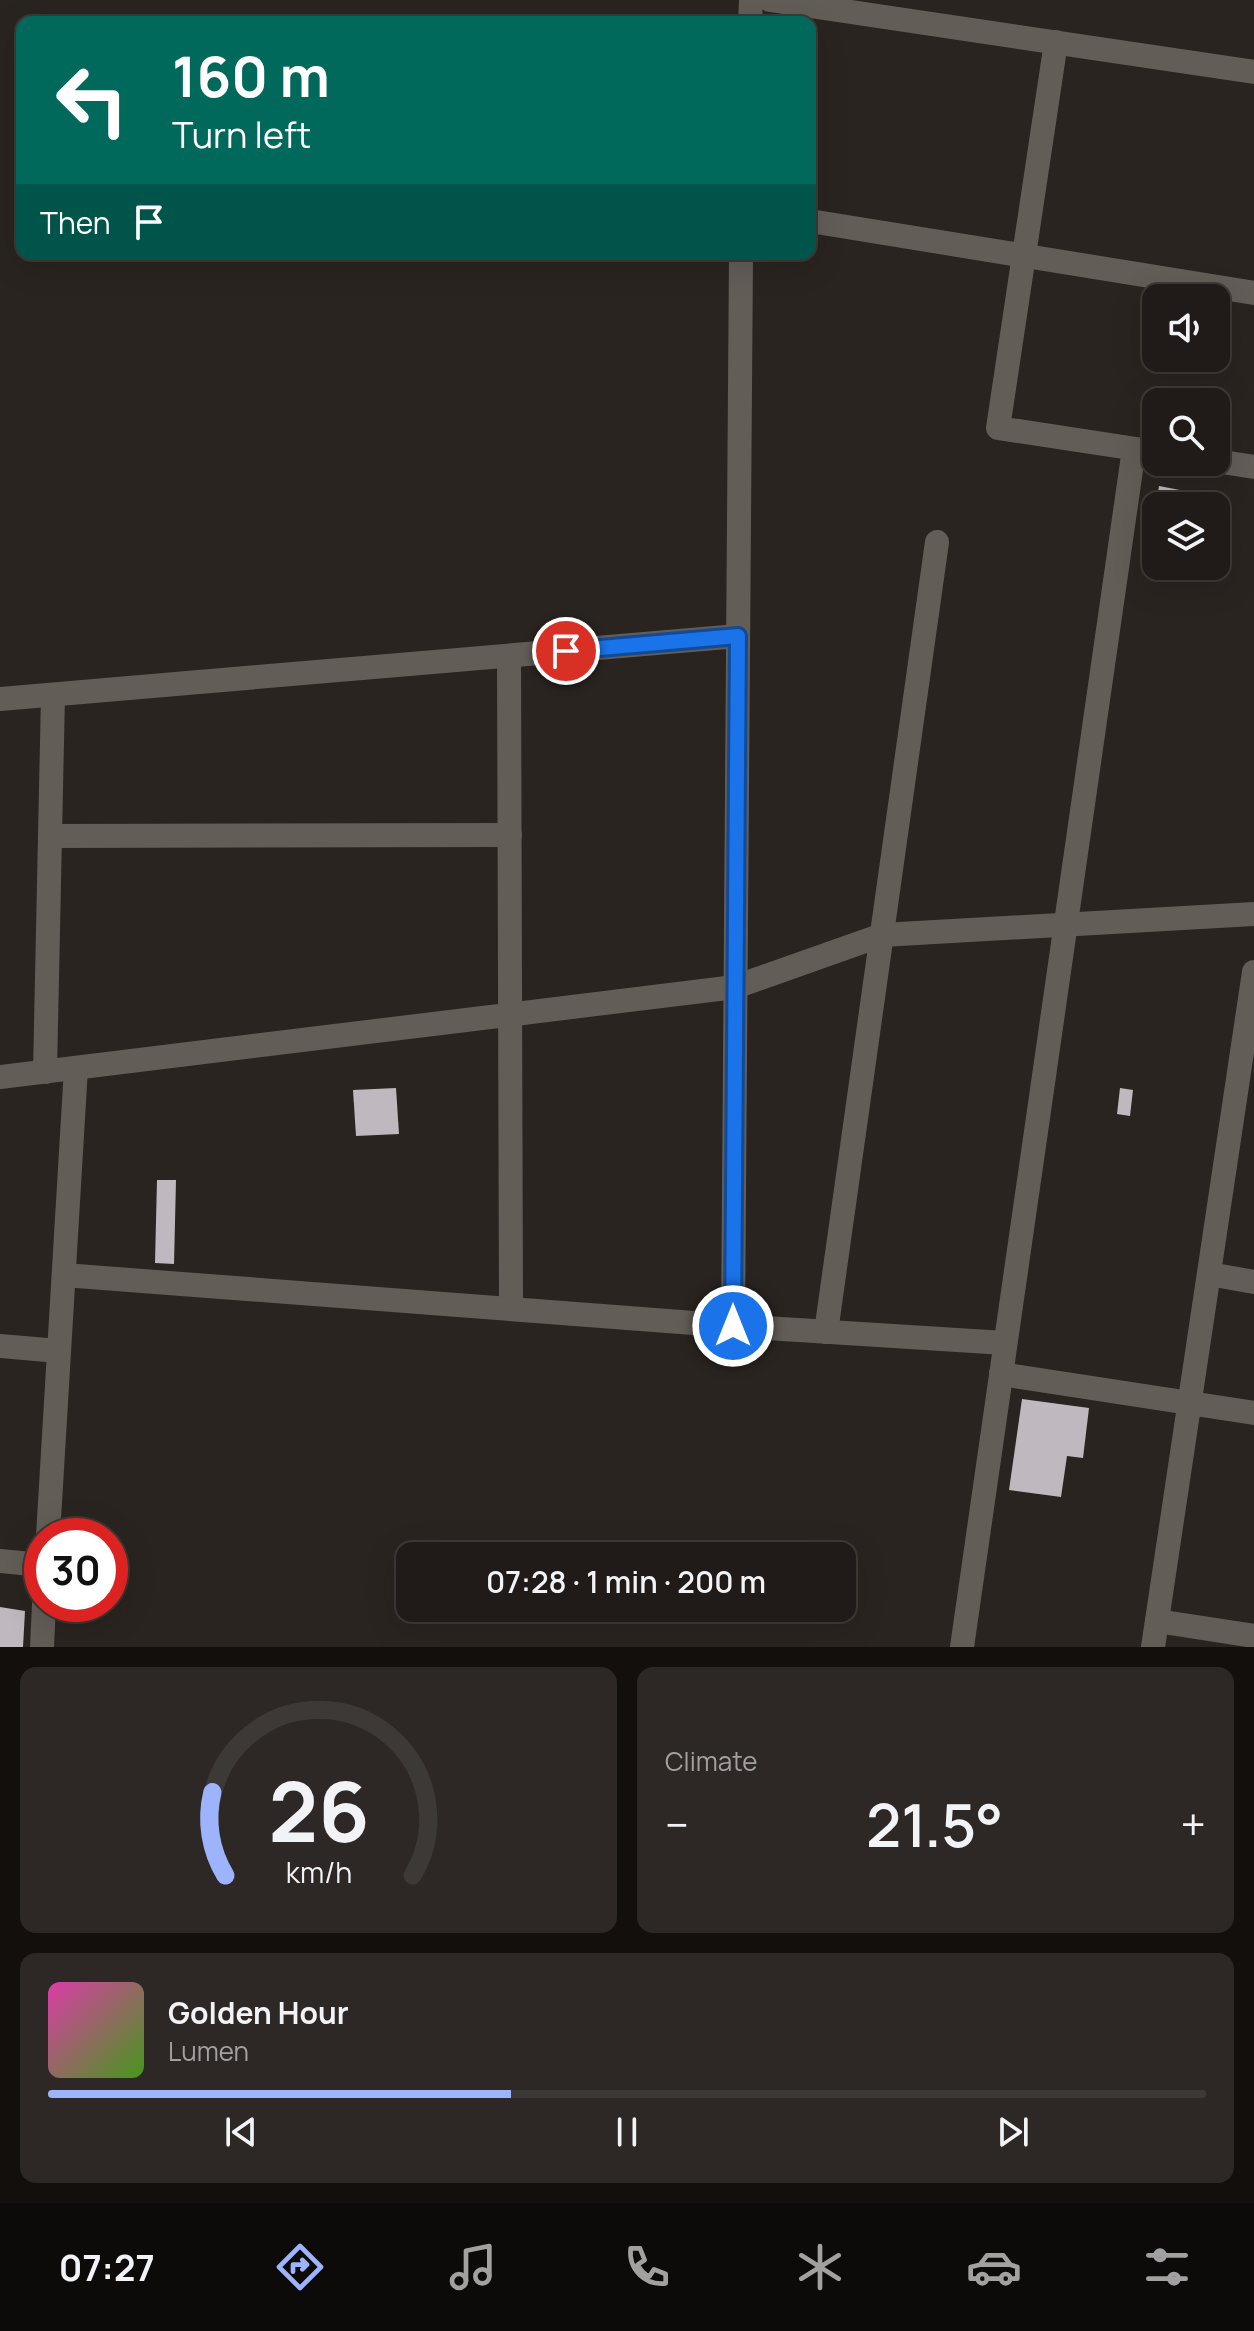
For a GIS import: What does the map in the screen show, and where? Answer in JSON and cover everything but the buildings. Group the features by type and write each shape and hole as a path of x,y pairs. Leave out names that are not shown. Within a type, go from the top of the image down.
{"street":[{"path":"770,0 841,5 1254,72"},
{"path":"1056,42 998,428 1142,450"},
{"path":"816,222 1254,293"},
{"path":"733,1326 741,260"},
{"path":"1230,463 1254,467"},
{"path":"962,1647 1066,924 1142,468"},
{"path":"826,1332 937,542"},
{"path":"0,699 738,636"},
{"path":"509,656 511,1309"},
{"path":"45,1072 53,695"},
{"path":"50,836 510,835"},
{"path":"0,1077 735,987 882,935 1254,914"},
{"path":"1153,1647 1209,1274 1244,1102 1254,972"},
{"path":"49,1518 76,1068"},
{"path":"1209,1274 1254,1282"},
{"path":"64,1275 733,1326 1005,1343"},
{"path":"0,1346 59,1351"},
{"path":"1001,1374 1254,1413"},
{"path":"0,1561 24,1563"},
{"path":"1157,1621 1254,1636"},
{"path":"42,1647 43,1622"}],"route":[{"path":"566,651 738,636 733,1326"}]}
